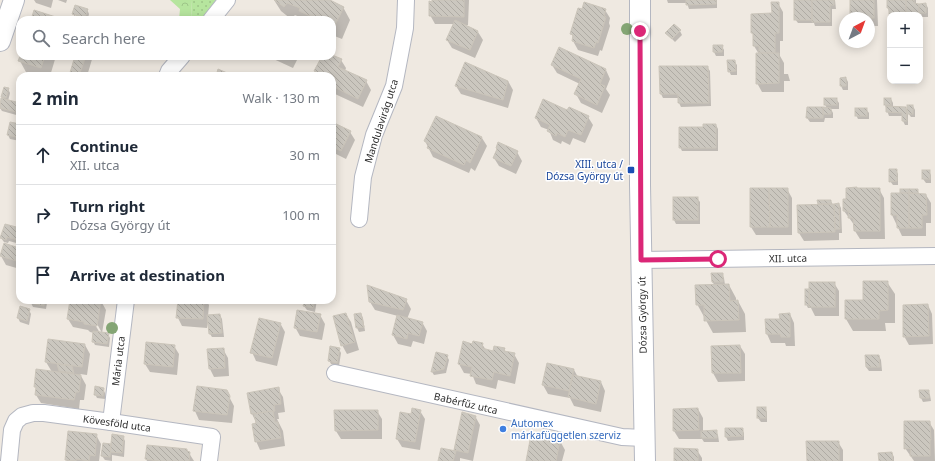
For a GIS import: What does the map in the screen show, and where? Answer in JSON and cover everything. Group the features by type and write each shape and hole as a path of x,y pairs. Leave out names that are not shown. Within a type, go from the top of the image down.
{"street":[{"path":"0,41 14,0"},
{"path":"214,16 227,0"},
{"name":"Mandulavirág utca","path":"359,219 363,177 374,135 394,86 405,28 406,0"},
{"name":"Dózsa György út","path":"640,0 641,260 644,461"},
{"path":"169,72 179,60"},
{"name":"XII. utca","path":"641,260 935,256"},
{"name":"Mária utca","path":"111,422 126,304"},
{"name":"Babérfűz utca","path":"335,373 622,437 644,438"},
{"name":"Kövesföld utca","path":"9,461 12,430 16,421 22,416 33,413 44,413 212,437 209,461"}],"green space":[{"path":"170,0 192,0 191,16 179,16 180,9"},
{"path":"192,0 216,0 205,16 191,16"}],"building":[{"path":"274,0 330,0 344,7 336,23 336,16 310,16 299,11 300,8 287,3 284,7"},
{"path":"432,0 464,0 464,17 429,16 429,1 432,2"},
{"path":"686,0 716,0 716,4 686,5"},
{"path":"794,0 812,0 812,20 794,20"},
{"path":"812,0 834,0 834,5 830,5 830,22 812,22"},
{"path":"850,0 874,0 874,12 850,12"},
{"path":"887,0 906,0 906,12 889,12 889,8 887,8"},
{"path":"906,0 914,0 914,3 919,4 919,12 906,12"},
{"path":"584,2 606,9 604,16 606,17 598,43 596,42 594,48 572,41 573,35 570,34 578,8 582,9"},
{"path":"771,2 779,2 779,33 775,33 775,53 759,53 759,46 753,46 751,14 772,13"},
{"path":"926,3 926,13 919,12 919,4"},
{"path":"75,5 88,9 86,16 72,14"},
{"path":"34,10 53,16 32,16"},
{"path":"455,20 478,31 470,50 446,40"},
{"path":"674,24 681,30 672,39 665,33"},
{"path":"713,45 723,45 722,52 713,52"},
{"path":"559,47 606,69 600,84 605,86 597,105 574,94 581,79 551,65"},
{"path":"756,53 779,53 779,83 756,84"},
{"path":"336,57 342,59 338,67 367,80 358,99 336,88 336,72 314,71 320,60 336,60"},
{"path":"18,60 44,60 41,68"},
{"path":"74,60 85,60 80,72 70,72"},
{"path":"727,60 735,60 736,71 728,72"},
{"path":"465,62 508,81 503,100 455,86"},
{"path":"659,66 708,66 709,103 678,103 678,94 660,94"},
{"path":"218,69 225,72 217,72"},
{"path":"846,77 846,86 840,86 840,78"},
{"path":"4,87 9,88 6,98 1,97"},
{"path":"1,98 16,102 16,112 0,108"},
{"path":"824,98 837,98 837,105 824,105"},
{"path":"884,98 891,98 891,105 884,105"},
{"path":"543,99 567,110 569,107 589,116 581,135 568,130 565,137 557,133 556,136 547,131 550,125 535,118"},
{"path":"907,105 913,105 913,114 907,114"},
{"path":"886,106 906,107 907,121 902,121 902,113 886,112"},
{"path":"807,107 823,107 823,118 806,118"},
{"path":"823,107 831,108 831,114 823,114"},
{"path":"855,108 867,108 867,116 855,116"},
{"path":"436,116 482,137 470,163 466,160 464,165 427,148 429,144 424,141"},
{"path":"10,122 16,123 16,137 7,135"},
{"path":"336,124 351,131 341,151 336,149"},
{"path":"703,124 716,124 716,148 679,148 679,127 703,127"},
{"path":"498,142 518,151 511,166 493,158"},
{"path":"889,169 897,169 897,181 889,182"},
{"path":"922,170 930,170 930,179 922,179"},
{"path":"750,188 769,188 770,227 750,227"},
{"path":"769,188 788,188 788,227 770,227"},
{"path":"846,188 880,188 880,231 854,231 853,218 848,218 849,211 843,211 843,199 846,199"},
{"path":"900,189 909,189 909,193 900,193"},
{"path":"909,189 918,189 918,194 909,193"},
{"path":"891,193 909,193 909,228 897,228 897,215 891,215"},
{"path":"909,193 926,194 927,215 922,215 922,228 909,228"},
{"path":"673,197 698,197 698,220 673,220"},
{"path":"817,200 831,200 831,204 818,204"},
{"path":"839,203 840,229 835,229 834,204"},
{"path":"834,204 835,232 798,233 797,205"},
{"path":"5,224 16,227 16,240 7,237 6,240 0,238"},
{"path":"4,243 16,247 16,261 0,256"},
{"path":"711,273 723,273 723,282 712,282"},
{"path":"863,281 888,281 888,310 879,311 879,319 845,319 845,300 863,300"},
{"path":"809,282 835,282 835,307 809,307"},
{"path":"729,284 730,301 738,300 739,320 704,321 704,305 696,305 695,285"},
{"path":"367,285 407,299 403,310 369,302"},
{"path":"805,289 809,289 809,305 805,305"},
{"path":"69,304 101,304 97,326 67,319"},
{"path":"178,304 204,304 203,319 176,318"},
{"path":"304,304 314,304 313,308 303,306"},
{"path":"928,304 929,336 903,337 903,305"},
{"path":"20,306 30,309 27,321 17,318"},
{"path":"297,310 321,314 317,332 294,328"},
{"path":"346,313 355,342 341,346 333,316"},
{"path":"361,313 364,327 356,328 354,314"},
{"path":"790,313 790,337 781,337 780,334 766,334 765,319 780,319 779,314"},
{"path":"220,314 222,333 209,334 207,315"},
{"path":"397,315 423,322 419,336 408,333 407,339 392,335"},
{"path":"259,318 281,323 272,358 250,353"},
{"path":"93,331 109,333 107,344 92,342"},
{"path":"48,339 85,344 82,367 45,362"},
{"path":"463,341 472,344 473,341 483,343 482,348 493,351 494,346 505,348 504,351 515,353 510,376 494,372 492,380 470,376 472,367 458,364"},
{"path":"146,342 175,345 173,367 144,364"},
{"path":"740,345 741,373 712,373 711,346"},
{"path":"330,346 340,348 337,363 328,361"},
{"path":"224,348 225,368 209,369 207,349"},
{"path":"436,352 448,355 444,369 431,372"},
{"path":"865,355 879,355 880,367 866,367"},
{"path":"547,363 574,369 569,391 542,385"},
{"path":"57,364 72,366 74,373 59,371"},
{"path":"36,369 81,375 79,392 76,392 74,400 35,395 36,387 34,387"},
{"path":"573,375 601,381 596,404 568,397"},
{"path":"95,386 104,388 103,396 94,395"},
{"path":"197,386 227,390 230,396 227,415 193,411"},
{"path":"279,387 281,404 274,405 275,411 251,414 247,393"},
{"path":"919,390 929,390 929,398 920,398"},
{"path":"757,407 766,407 766,418 757,418"},
{"path":"412,408 421,410 415,442 396,439 400,412 411,414"},
{"path":"698,408 699,430 673,431 673,409"},
{"path":"334,410 378,410 378,430 335,431"},
{"path":"273,411 275,422 278,422 281,438 255,442 252,424 256,423 254,414"},
{"path":"462,412 476,416 468,453 454,450"},
{"path":"904,421 930,421 930,456 910,456 911,448 904,449"},
{"path":"725,428 743,428 743,436 725,437"},
{"path":"717,430 717,438 701,438 701,431"},
{"path":"68,431 97,434 95,456 90,455 89,461 76,459 76,461 65,460"},
{"path":"541,433 553,435 560,440 556,461 526,461 531,435"},
{"path":"112,434 124,436 122,453 110,452"},
{"path":"806,441 839,441 839,461 807,461"},
{"path":"103,443 111,444 110,457 101,456"},
{"path":"147,445 187,449 187,451 190,452 189,461 159,461 145,459"},
{"path":"441,448 456,451 453,461 438,461"},
{"path":"674,448 698,449 698,461 674,461"},
{"path":"892,452 893,461 879,461 878,453"}],"place":[{"name":"XIII. utca / Dózsa György út","path":"631,170"},
{"name":"Automex márkafüggetlen szerviz","path":"503,429"}],"route":[{"path":"640,31 641,260 718,259"}]}
